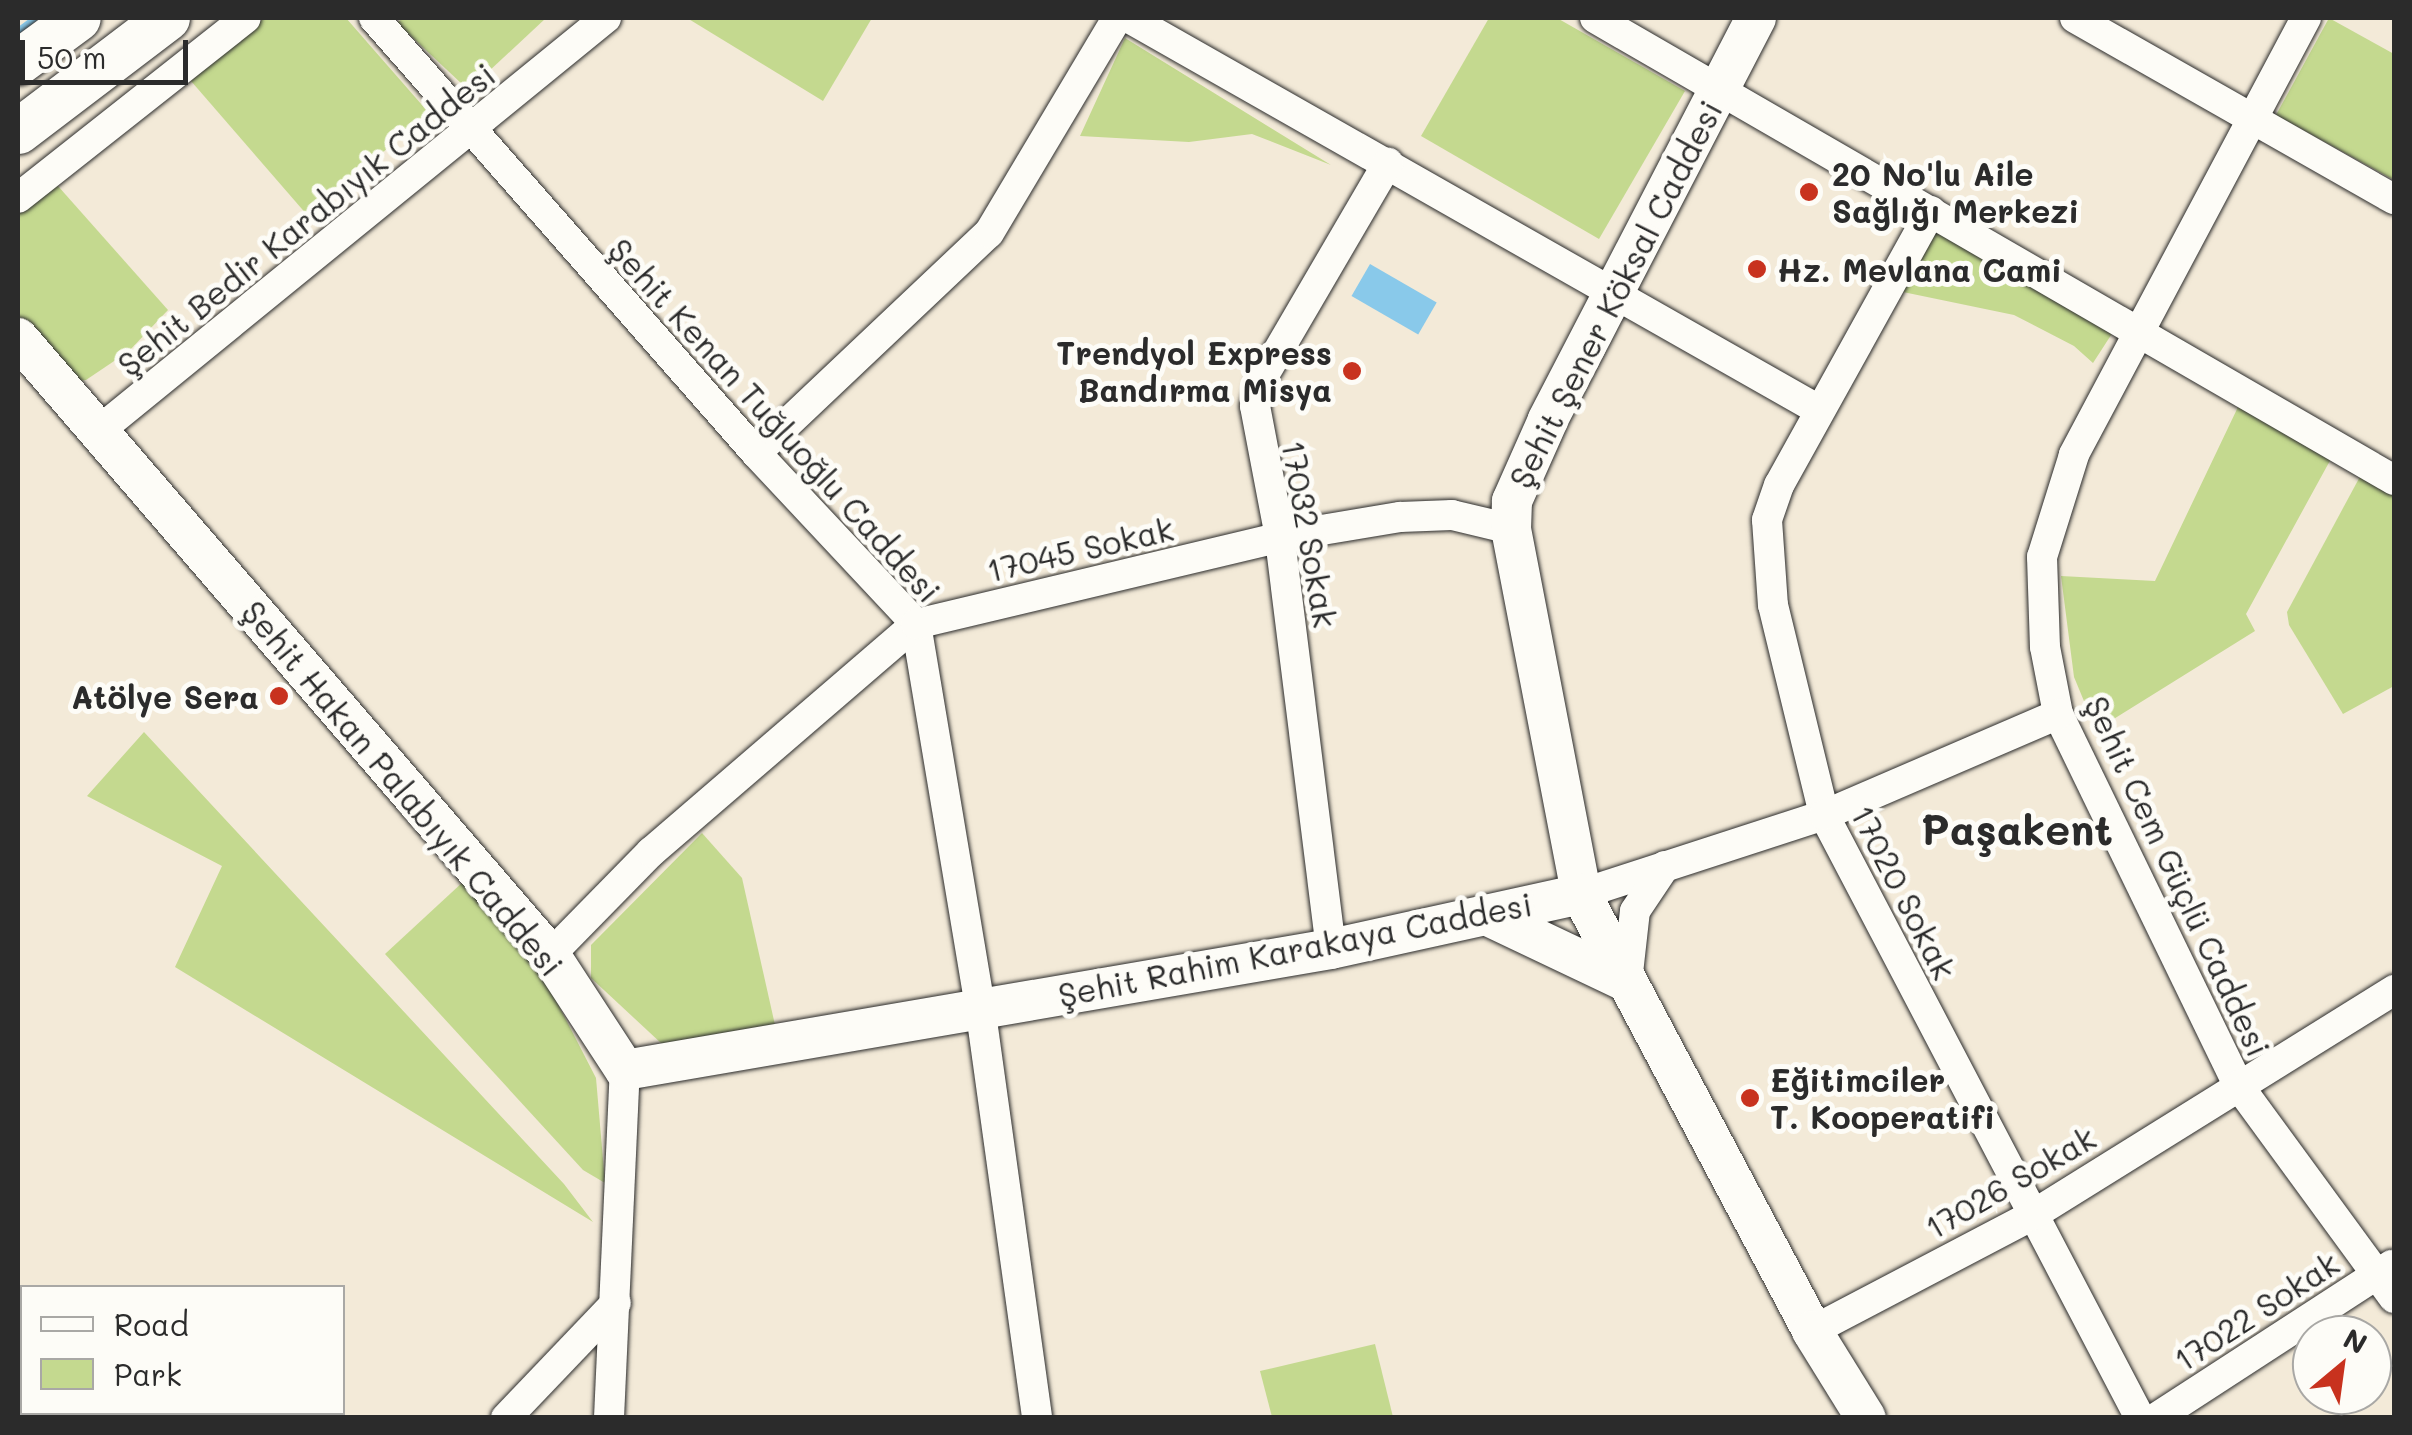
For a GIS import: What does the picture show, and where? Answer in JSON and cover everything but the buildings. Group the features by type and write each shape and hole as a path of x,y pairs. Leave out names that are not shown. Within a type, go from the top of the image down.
{"highway":[{"path":"18,62 78,18"},
{"path":"18,130 167,18"}],"main road":[{"name":"Şehit Şener Köksal Caddesi","path":"1756,18 1527,465 1512,501 1511,528 1581,894 1812,1330 1866,1418"},
{"name":"Şehit Hakan Palabıyık Caddesi","path":"18,338 96,434 550,955 625,1070"},
{"name":"Şehit Rahim Karakaya Caddesi","path":"625,1070 795,1045 980,1006 1332,949 1581,894"},
{"path":"1486,915 1628,982"}],"street":[{"path":"18,198 246,18"},
{"name":"Şehit Kenan Tuğluoğlu Caddesi","path":"374,18 756,454 916,624 980,1006 1037,1418"},
{"name":"Şehit Bedir Karabıyık Caddesi","path":"96,434 606,18"},
{"path":"756,454 989,234 1117,18"},
{"path":"1129,18 1819,410"},
{"path":"1595,18 2394,480"},
{"path":"2076,18 2394,199"},
{"name":"Şehit Cem Güçlü Caddesi","path":"2306,18 2143,332 2074,455 2053,508 2042,598 2058,714 2238,1085 2388,1278"},
{"name":"17032 Sokak","path":"1332,949 1280,537 1257,434 1259,390 1388,163"},
{"name":"17020 Sokak","path":"1931,211 1779,485 1767,520 1767,557 1824,815 2140,1418"},
{"name":"17045 Sokak","path":"550,955 651,852 916,624 1280,537 1452,515 1511,528"},
{"name":"Şehit Rahim Karakaya Caddesi","path":"1581,894 1824,815 2058,714"},
{"path":"1628,982 1635,911 1665,866"},
{"name":"17026 Sokak","path":"1812,1330 2031,1216 2394,990"},
{"path":"609,1418 625,1070"},
{"name":"17022 Sokak","path":"2156,1418 2388,1278"},
{"path":"506,1418 616,1303"}],"green space":[{"path":"264,18 346,18 429,113 308,216 191,81"},
{"path":"403,18 546,18 488,72 463,85 397,23"},
{"path":"687,18 872,18 823,101"},
{"path":"1489,18 1557,18 1685,91 1599,239 1421,136"},
{"path":"2329,18 2394,54 2394,180 2276,115"},
{"path":"1125,38 1331,165 1252,134 1189,142 1080,136"},
{"path":"50,177 168,310 129,351 86,380 69,382 18,325 18,204"},
{"path":"1936,224 2115,329 2093,363 2074,346 2014,315 1903,292"},
{"path":"2238,407 2332,457 2246,614 2255,631 2096,730 2074,677 2061,576 2155,581"},
{"path":"2363,471 2394,491 2394,686 2343,714 2289,625 2287,612"},
{"path":"144,732 564,1184 593,1222 175,967 222,866 87,796"},
{"path":"702,833 742,878 775,1025 662,1044 591,978 591,945"},
{"path":"464,881 543,975 596,1078 605,1183 583,1170 385,954"},
{"path":"1375,1344 1393,1417 1272,1417 1260,1371"}],"water":[{"path":"1370,264 1437,302 1418,335 1352,296"}],"waterway":[{"path":"18,31 35,18"}],"place":[{"name":"20 No'lu Aile Sağlığı Merkezi","path":"1809,192"},
{"name":"Hz. Mevlana Cami","path":"1757,269"},
{"name":"Trendyol Express Bandırma Misya","path":"1352,371"},
{"name":"Atölye Sera","path":"279,696"},
{"name":"Eğitimciler T. Kooperatifi","path":"1750,1098"}],"district":[{"name":"Paşakent","path":"2017,829"}]}
